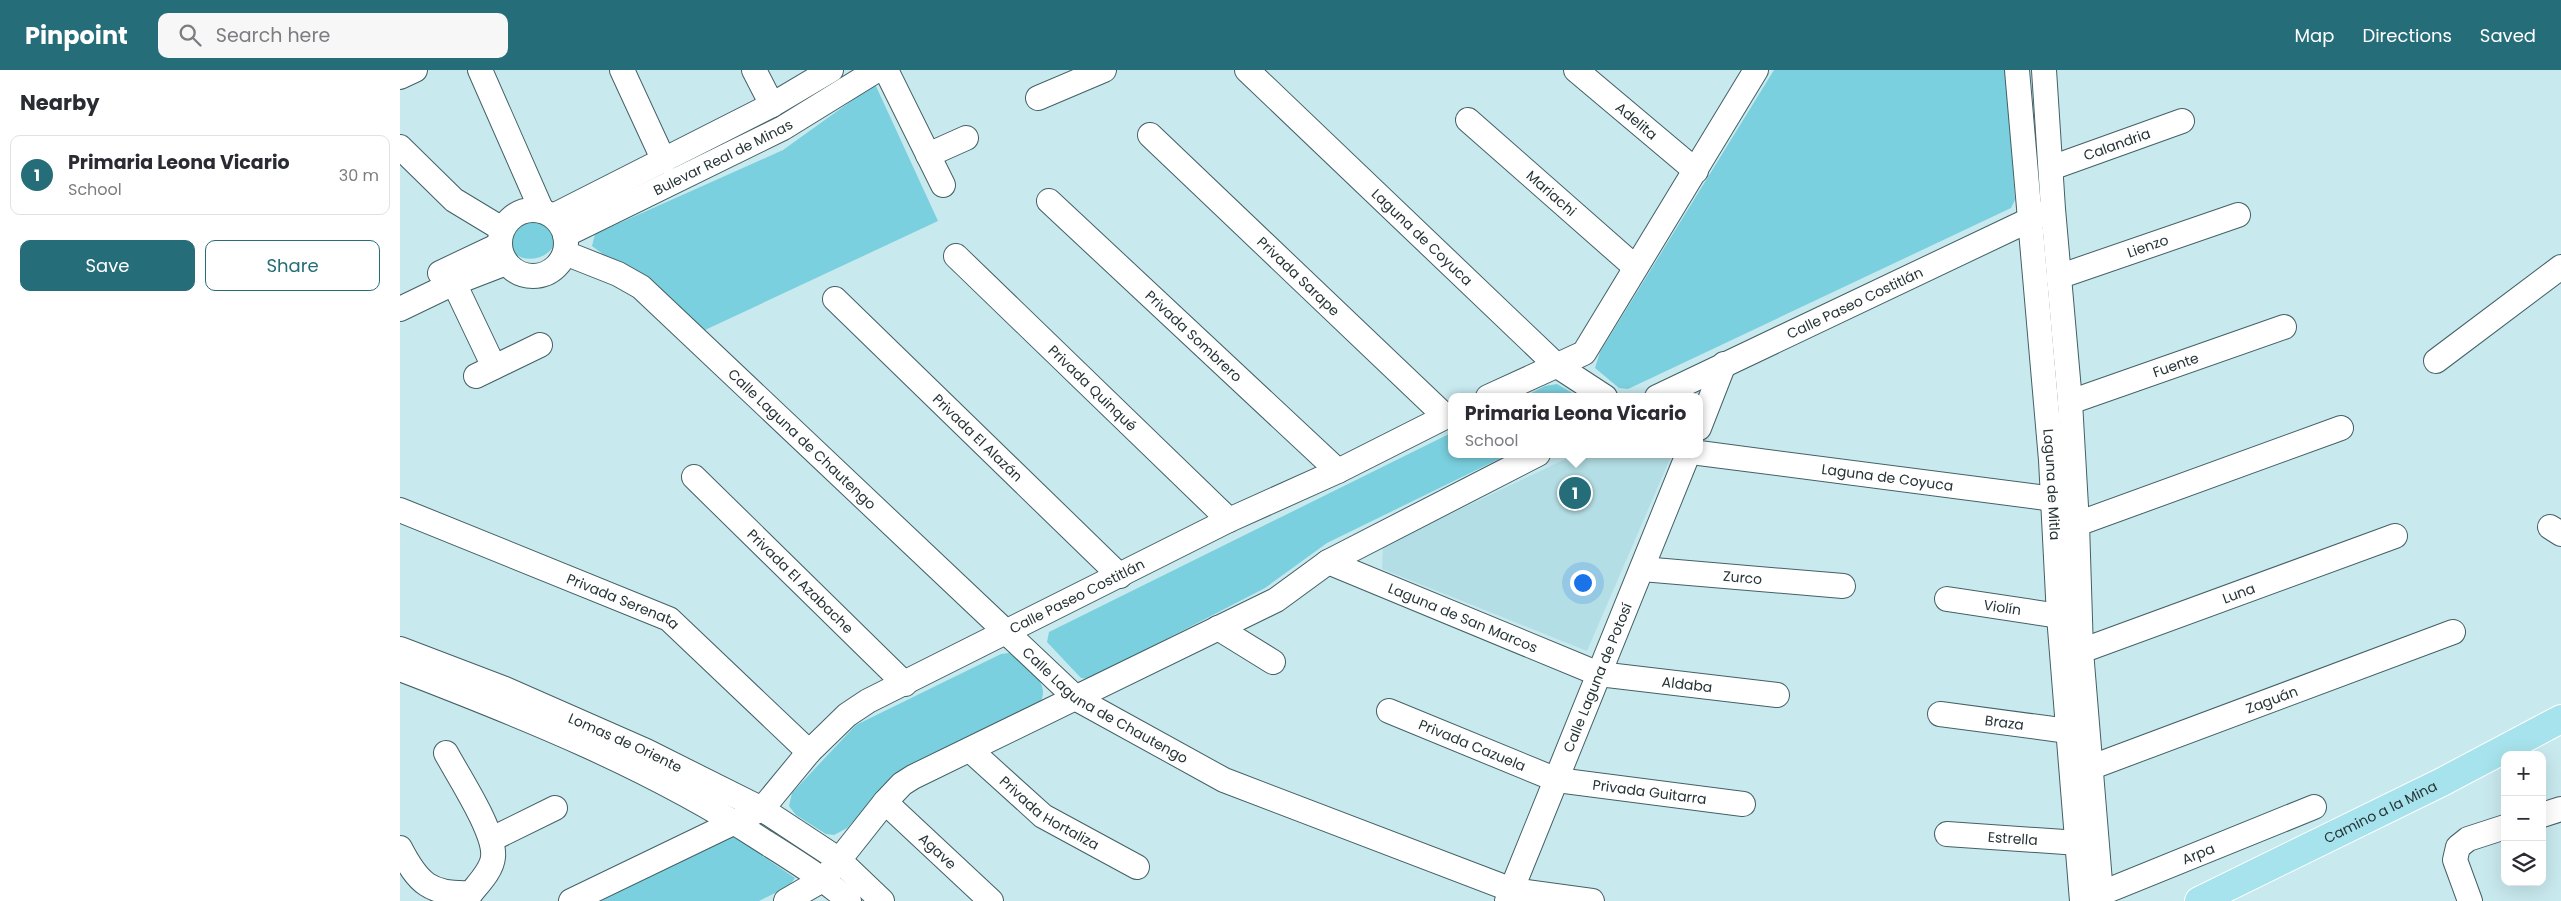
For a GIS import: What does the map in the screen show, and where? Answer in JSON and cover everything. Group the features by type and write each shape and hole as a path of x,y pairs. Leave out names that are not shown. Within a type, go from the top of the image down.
{"main road":[{"name":"Camino a la Mina","path":"2199,901 2442,782 2561,719"}],"street":[{"path":"400,77 415,70"},
{"path":"400,147 503,246 514,270 534,276 554,269 556,229 480,70"},
{"path":"622,70 664,161"},
{"path":"754,70 772,105"},
{"name":"Bulevar Real de Minas","path":"556,229 664,161 772,105 831,70"},
{"name":"Bulevar Real de Minas","path":"556,229 783,128 877,70"},
{"path":"886,70 942,185"},
{"path":"1038,98 1060,79 1104,70"},
{"name":"Laguna de Coyuca","path":"1247,70 1556,364 1599,393"},
{"name":"Adelita","path":"1576,70 1696,171"},
{"name":"Laguna de Mitla","path":"2017,70 2042,214 2058,277 2070,402 2065,499"},
{"name":"Laguna de Mitla","path":"2044,70 2051,168 2042,214 2066,525 2092,767 2092,899"},
{"path":"1496,393 1556,364 1584,353 1635,267 1696,171 1752,72"},
{"name":"Mariachi","path":"1468,120 1635,267"},
{"name":"Calandria","path":"2051,168 2182,120"},
{"name":"Privada Sarape","path":"1150,135 1448,415"},
{"path":"928,155 966,138"},
{"name":"Privada Sombrero","path":"1049,201 1338,471"},
{"path":"400,309 454,283 503,246 514,215 532,209 556,229"},
{"name":"Calle Paseo Costitlán","path":"1667,393 1724,364 2042,214"},
{"name":"Lienzo","path":"2058,277 2238,215"},
{"name":"Calle Laguna de Chautengo","path":"556,229 618,274 641,287 1077,699 1224,780 1510,896 1592,901"},
{"path":"400,292 503,246"},
{"name":"Privada Quinqué","path":"956,256 1229,520"},
{"path":"2436,360 2561,267"},
{"path":"454,283 485,372 540,345"},
{"name":"Privada El Alazán","path":"835,299 1120,576"},
{"name":"Fuente","path":"2070,402 2284,327"},
{"path":"1703,418 1724,364"},
{"name":"Calle Paseo Costitlán","path":"571,901 762,809 809,752 847,715 868,701 1229,520 1338,471 1448,416"},
{"path":"2066,525 2341,428"},
{"name":"Laguna de Coyuca","path":"1703,454 2065,499"},
{"path":"786,901 824,879 885,802 902,784 913,777 1077,699 1276,600 1328,562 1530,458"},
{"name":"Calle Laguna de Potosí","path":"1510,896 1686,458"},
{"name":"Privada El Azabache","path":"694,477 905,684"},
{"name":"Privada Serenata","path":"400,510 669,619 809,752"},
{"name":"Laguna de Mitla","path":"2066,525 2059,616 2079,843 2092,899"},
{"name":"Luna","path":"2081,651 2395,536"},
{"name":"Laguna de San Marcos","path":"1328,562 1599,674"},
{"name":"Zurco","path":"1642,569 1843,586"},
{"name":"Violín","path":"1947,599 2059,616"},
{"path":"1218,628 1273,662"},
{"name":"Zaguán","path":"2092,767 2453,632"},
{"name":"Lomas de Oriente","path":"400,648 506,689 637,747 762,809 838,859 882,901"},
{"name":"Lomas de Oriente","path":"400,669 521,716 664,782 734,821 824,879 848,901"},
{"name":"Aldaba","path":"1599,674 1777,695"},
{"name":"Privada Cazuela","path":"1388,712 1556,780"},
{"name":"Braza","path":"1940,714 2068,731"},
{"name":"Privada Hortaliza","path":"970,750 1043,816 1137,867"},
{"path":"400,848 413,872 429,887 447,893 473,897 493,859 492,839 446,753"},
{"name":"Privada Guitarra","path":"1556,780 1743,804"},
{"name":"Agave","path":"885,802 991,901"},
{"name":"Arpa","path":"2092,899 2314,807"},
{"path":"492,839 556,808"},
{"path":"2546,814 2561,809"},
{"path":"2470,901 2455,860 2458,847 2468,840 2501,828"},
{"name":"Estrella","path":"1947,834 2079,843"}],"shaded area":[{"path":"1774,70 2006,70 2015,200 2011,208 1628,389 1619,388 1595,368 1600,352"},
{"path":"875,84 938,221 705,330 592,246 595,234 783,150"},
{"path":"536,212 548,221 553,228 555,240 552,249 544,255 533,259 523,258 513,252 508,241 507,224 519,215"},
{"path":"1557,384 1572,393 1532,393 1545,386"},
{"path":"1448,434 1448,458 1501,458 1327,543 1265,588 1089,679 1081,678 1047,642 1049,632"},
{"path":"1568,458 1670,458 1587,651 1382,569 1383,546"},
{"path":"1009,653 1029,669 1040,681 1043,695 1040,703 905,767 847,828 834,835 826,834 796,815 789,806 792,793 856,725 1001,654"},
{"path":"732,835 795,878 789,886 759,901 598,901"}],"place":[{"name":"Primaria Leona Vicario","path":"1575,493"}]}
